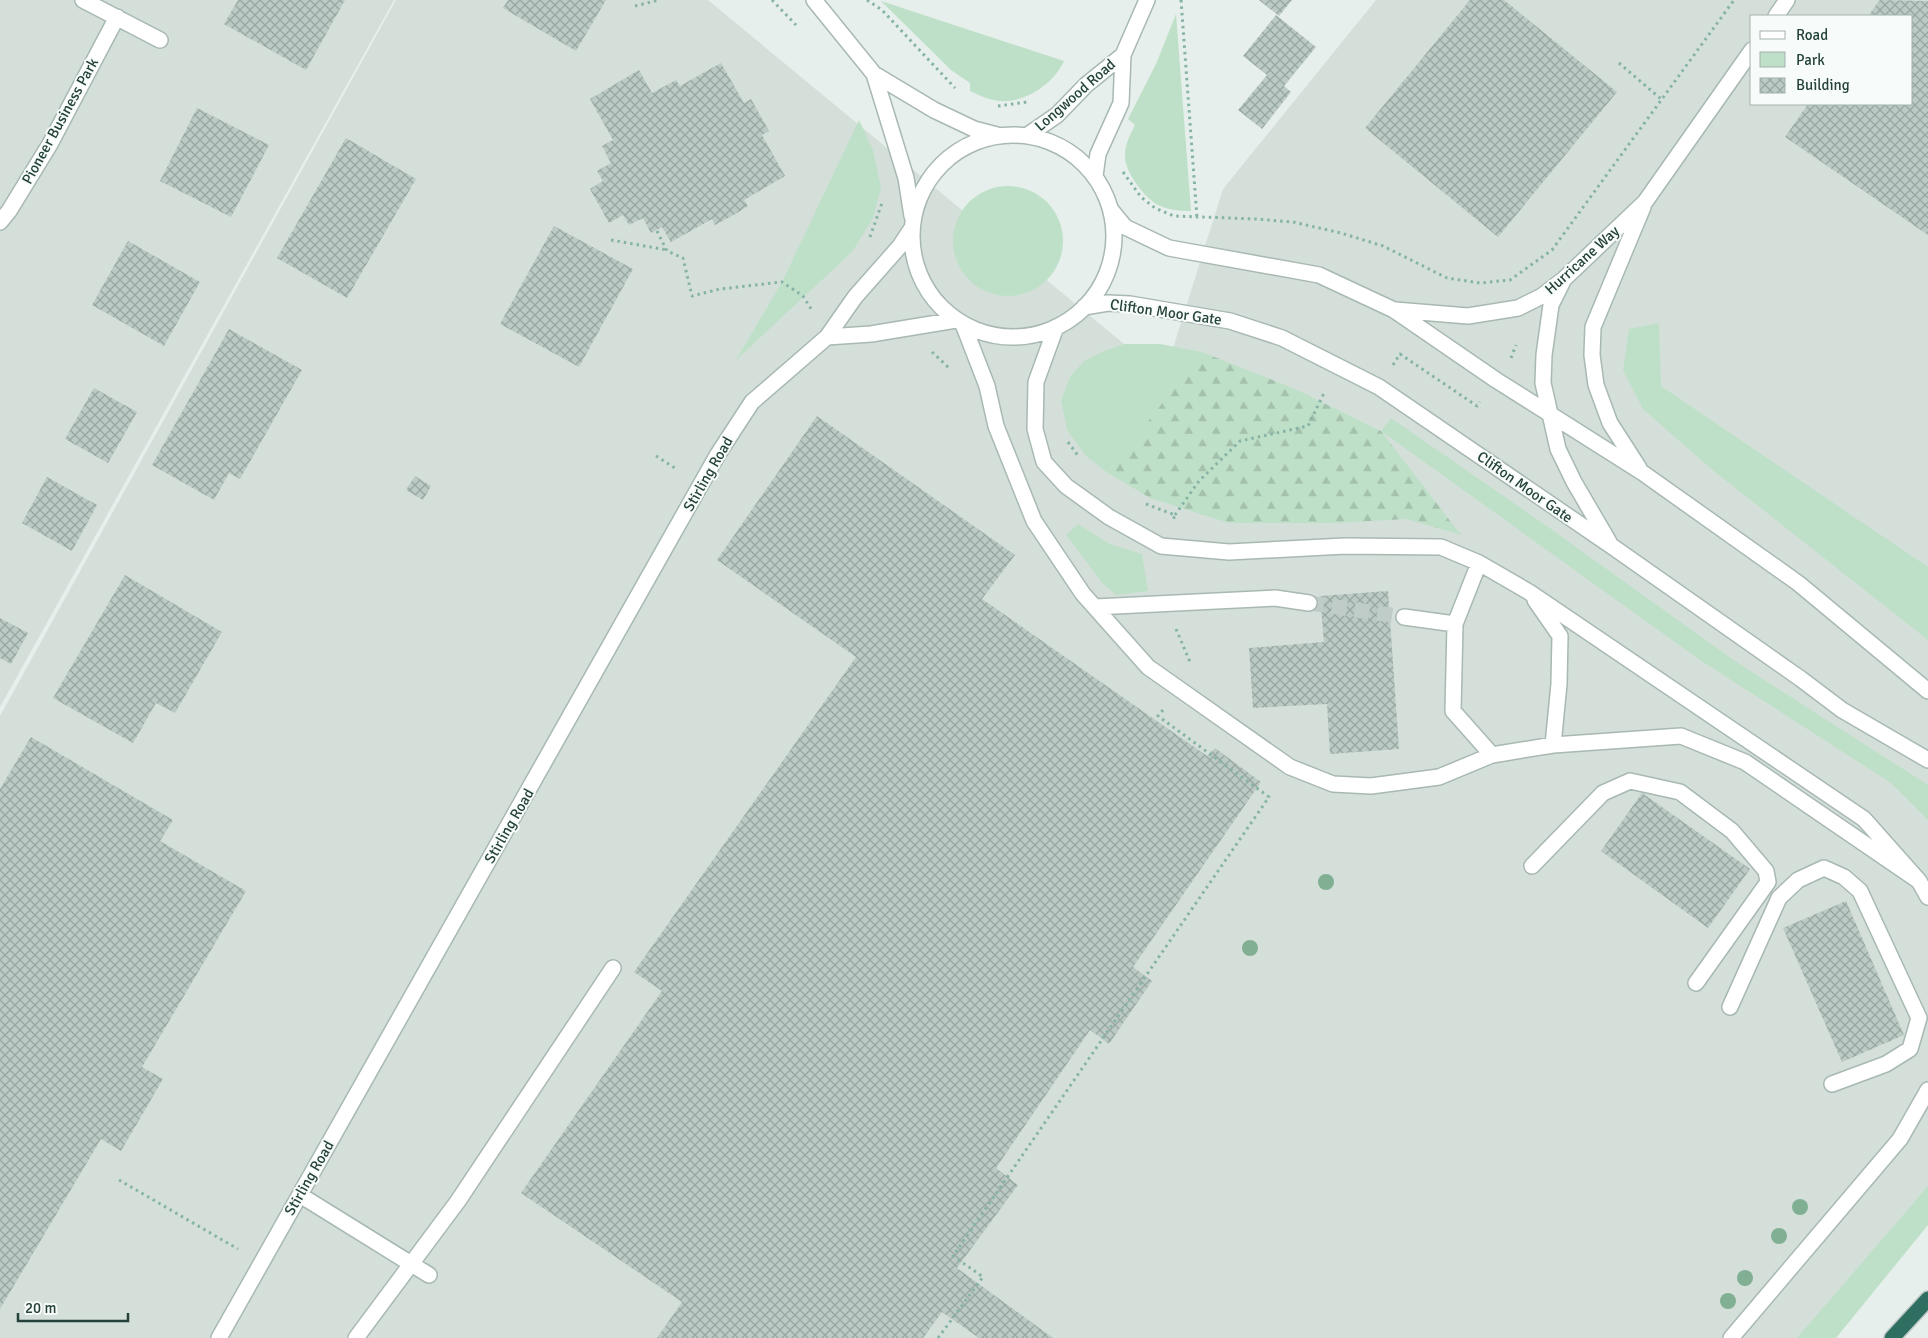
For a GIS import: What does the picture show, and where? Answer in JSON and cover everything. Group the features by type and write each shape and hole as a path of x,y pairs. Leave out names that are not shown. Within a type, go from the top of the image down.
{"highway":[{"path":"1892,1338 1928,1299"}],"street":[{"path":"83,0 160,40"},
{"path":"814,0 874,74 934,110 974,129 997,135 1028,135 1054,142 1077,156 1095,176 1111,210 1126,227 1169,248 1319,275 1394,310 1496,380 1643,473 1798,583 1928,691"},
{"name":"Longwood Road","path":"1095,176 1098,154 1121,103 1122,55 1147,0"},
{"path":"1777,15 1787,0"},
{"name":"Pioneer Business Park","path":"0,222 9,211 50,144 117,17"},
{"name":"Hurricane Way","path":"1394,310 1468,316 1518,308 1542,296 1564,279 1645,202 1750,53"},
{"name":"Longwood Road","path":"1028,135 1057,115 1086,85 1122,55"},
{"path":"874,74 906,178 913,250 921,277 927,289 940,306 960,322 993,335 1025,336 1056,328 1084,308 1105,279 1114,245 1111,210"},
{"path":"912,225 920,197 932,175 950,156 972,143 997,135"},
{"name":"Hurricane Way","path":"1643,473 1610,423 1596,384 1592,355 1593,327 1645,202"},
{"name":"Stirling Road","path":"219,1338 718,454 752,402 827,337 855,297 900,246 912,225"},
{"path":"1564,279 1551,305 1544,355 1543,383 1558,449 1574,482 1613,547"},
{"name":"Clifton Moor Gate","path":"1084,308 1108,303 1130,304 1230,321 1282,338 1379,387 1613,547 1842,710 1928,760"},
{"path":"827,337 871,334 960,322"},
{"path":"960,322 987,386 996,426 1034,521 1082,594 1148,667 1290,768 1333,784 1371,786 1439,777 1492,754 1553,744 1681,736 1745,762 1919,881"},
{"path":"1056,328 1036,382 1034,428 1044,462 1066,486 1109,517 1161,546 1229,552 1345,546 1441,547 1479,563 1529,592 1864,819 1919,881 1928,897"},
{"path":"1479,563 1455,624 1453,711 1492,754"},
{"path":"1529,592 1560,636 1559,684 1553,744"},
{"path":"1095,608 1275,598 1309,604"},
{"path":"1404,617 1455,624"},
{"path":"1532,866 1603,793 1630,781 1680,792 1732,831 1766,871 1768,882 1696,983"},
{"path":"1730,1007 1779,898 1798,880 1824,868 1844,877 1860,891 1919,1018 1910,1049 1886,1064 1832,1084"},
{"path":"356,1338 458,1201 613,968"},
{"path":"1731,1338 1900,1139 1928,1090"},
{"path":"300,1195 429,1275"}],"path":[{"path":"634,6 659,0"},
{"path":"868,0 882,10 957,90"},
{"path":"1181,0 1197,218"},
{"path":"1122,167 1131,185 1141,197 1155,208 1174,216 1293,222 1341,232 1383,246 1447,278 1480,283 1510,280 1552,250 1734,0"},
{"path":"1620,63 1661,99"},
{"path":"990,108 1033,101"},
{"path":"657,230 668,251"},
{"path":"611,240 668,251 683,258 692,296 720,289 782,282 803,296 827,337"},
{"path":"1379,387 1400,354 1477,406 1514,354"},
{"path":"1161,546 1175,515 1200,481 1240,441 1308,426 1324,391"},
{"path":"1066,438 1079,458"},
{"path":"1138,501 1175,515"},
{"path":"938,1338 983,1277 953,1256 1269,797 1158,716 1194,671 1166,604"},
{"path":"119,1180 261,1263"}],"shaded area":[{"path":"0,0 394,0 0,707"},
{"path":"396,0 708,0 1164,377 1223,189 1376,0 1928,0 1928,1190 1807,1338 0,1338 0,716"}],"green space":[{"path":"881,1 1064,61 1046,84 1029,95 1010,101 988,99 970,91 970,83 951,70"},
{"path":"1176,14 1191,211 1163,207 1148,197 1136,184 1128,169 1125,155 1127,143 1135,125 1128,119 1156,64"},
{"path":"859,120 873,150 881,188 873,218 852,252 736,360 782,282"},
{"path":"1008,186 1029,190 1047,202 1059,220 1063,241 1059,262 1047,280 1029,292 1008,296 987,292 969,280 957,262 953,241 957,220 969,202 987,190"},
{"path":"1659,323 1661,386 1928,567 1928,640 1710,468 1643,409 1623,370 1629,329"},
{"path":"1124,344 1160,344 1202,352 1108,473 1086,456 1067,430 1061,400 1070,377 1084,361"},
{"path":"1202,352 1293,388 1381,431 1461,535 1407,519 1335,523 1229,523 1150,498 1108,473"},
{"path":"1391,418 1544,524 1735,661 1928,785 1928,820 1891,783 1700,660 1381,431"},
{"path":"1078,524 1110,544 1142,554 1148,591 1116,595 1104,585 1066,535"},
{"path":"1928,1186 1928,1225 1836,1338 1797,1338"}],"building":[{"path":"238,0 345,0 306,70 224,24"},
{"path":"508,0 606,0 576,51 503,8"},
{"path":"1259,0 1292,0 1279,16"},
{"path":"1470,0 1504,0 1617,92 1498,237 1365,128"},
{"path":"1880,0 1928,1 1928,235 1785,137 1807,105 1913,105 1913,15 1869,15"},
{"path":"1276,15 1316,47 1284,86 1291,92 1262,129 1238,110 1267,75 1243,56"},
{"path":"721,63 744,103 751,99 769,131 762,135 785,176 744,200 748,206 732,216 715,225 712,219 671,242 662,227 651,233 643,218 629,225 623,215 609,223 590,189 603,181 597,171 611,163 602,146 613,140 590,99 639,70 652,93 676,80 680,86"},
{"path":"197,108 269,145 231,217 160,181"},
{"path":"346,138 416,179 347,298 277,258"},
{"path":"554,226 633,269 579,367 500,324"},
{"path":"128,241 200,282 164,346 92,305"},
{"path":"229,329 302,370 240,479 229,473 214,500 152,465"},
{"path":"94,388 137,412 108,463 65,439"},
{"path":"817,416 1015,555 982,599 1207,756 1215,748 1261,782 1133,967 1152,981 1109,1044 1090,1030 996,1168 1018,1185 957,1268 1053,1338 979,1338 942,1312 923,1338 657,1338 682,1302 521,1193 662,991 634,972 856,657 717,560"},
{"path":"415,476 431,486 423,500 406,490"},
{"path":"47,477 97,505 72,551 22,523"},
{"path":"125,575 222,632 175,713 156,703 133,743 53,698"},
{"path":"1388,591 1399,749 1330,754 1327,704 1253,708 1249,648 1324,642 1320,596"},
{"path":"0,618 28,633 11,664 0,658"},
{"path":"31,737 173,820 160,841 246,891 142,1067 163,1079 121,1151 101,1139 0,1309 0,789"},
{"path":"1642,793 1750,869 1708,928 1601,851"},
{"path":"1846,901 1904,1035 1842,1062 1783,928"}],"tunnel":[{"path":"1309,603 1404,617"}]}
